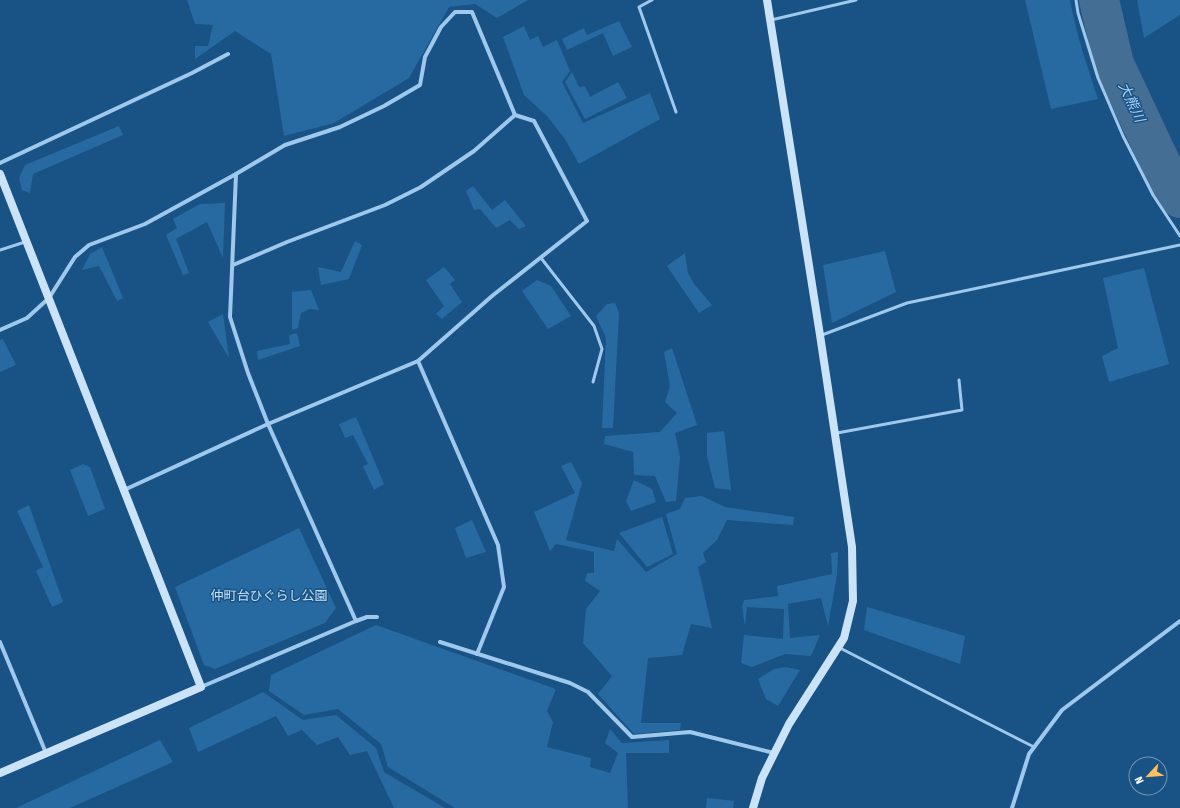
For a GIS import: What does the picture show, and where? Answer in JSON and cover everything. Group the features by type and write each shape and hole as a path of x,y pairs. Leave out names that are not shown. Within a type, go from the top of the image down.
{"street":[{"path":"753,808 762,778 788,724 844,638 853,601 852,547 767,0"},
{"path":"0,330 27,318 49,298 75,257 89,245 145,224 285,145 340,127 384,106 420,85 425,57 440,27 455,12 472,12 515,115 534,121 587,221 492,296 418,361 268,424 124,490"},
{"path":"0,163 192,73 228,54"},
{"path":"233,265 287,242 385,205 421,187 474,151 515,115"},
{"path":"0,174 201,687"},
{"path":"236,174 230,317 248,373 268,424 356,621"},
{"path":"418,361 498,545 504,587 477,654"},
{"path":"0,773 356,621 367,617 377,617"},
{"path":"1012,808 1029,754 1062,710 1180,621"},
{"path":"0,642 46,753"},
{"path":"440,642 570,683 588,692 632,737 690,732 774,753"}],"lane":[{"path":"652,0 639,7 676,112"},
{"path":"770,20 856,0"},
{"path":"1076,0 1078,13 1098,78 1123,136 1153,195 1180,236"},
{"path":"0,250 26,241"},
{"path":"820,335 907,303 1180,245"},
{"path":"541,258 594,326 602,349 593,382"},
{"path":"835,434 962,410 960,380"},
{"path":"838,647 1034,747"}],"green space":[{"path":"187,0 528,0 497,18 475,4 449,7 409,78 334,123 284,136 271,54 235,31 195,59 195,46 208,46 213,25 195,24"},
{"path":"1025,0 1070,0 1086,62 1098,99 1051,109"},
{"path":"1137,0 1180,0 1180,15 1144,38"},
{"path":"619,21 632,47 613,56 603,33 567,50 562,39 584,28 587,35"},
{"path":"524,26 530,40 538,36 543,47 557,40 570,71 562,82 583,123 650,93 660,119 579,164 565,139 547,116 524,95 503,37"},
{"path":"572,72 579,87 585,86 590,97 618,82 627,98 585,119 565,82"},
{"path":"119,126 123,135 33,174 30,193 22,190 19,178 25,165"},
{"path":"473,186 492,210 505,200 526,226 519,229 510,220 496,228 480,209 474,210 466,191"},
{"path":"225,203 223,258 207,222 176,239 189,273 183,275 166,235 177,228 173,219 200,204"},
{"path":"355,241 362,245 349,279 321,285 318,267 341,272"},
{"path":"102,247 123,298 117,301 99,266 82,270 90,254"},
{"path":"885,251 896,292 832,323 823,265"},
{"path":"685,253 688,273 694,284 712,305 699,313 667,266"},
{"path":"444,267 455,280 450,284 462,302 442,319 436,314 444,306 426,280"},
{"path":"1144,268 1169,364 1109,382 1102,356 1118,348 1103,278"},
{"path":"537,280 551,286 571,316 548,329 522,291"},
{"path":"311,290 319,310 309,309 301,313 298,328 292,330 292,292"},
{"path":"615,303 619,313 613,428 602,428 606,338 596,316 607,304"},
{"path":"223,314 229,358 208,322"},
{"path":"297,333 300,346 258,360 257,351 290,344 289,335"},
{"path":"3,339 16,365 0,372 0,340"},
{"path":"672,348 697,425 675,433 680,457 676,501 666,502 655,476 634,475 633,452 604,444 605,436 660,432 677,413 665,402 670,386 664,352"},
{"path":"356,417 384,484 374,490 363,466 368,464 353,435 345,438 339,424"},
{"path":"724,431 731,490 715,488 707,456 707,433"},
{"path":"571,462 582,483 566,540 614,551 617,539 646,572 677,554 666,514 680,509 685,498 702,496 725,507 794,517 793,525 727,520 717,540 703,553 706,562 698,567 712,628 691,624 682,655 648,658 641,723 681,723 680,730 634,734 598,694 612,676 583,643 586,609 600,591 585,581 587,573 594,573 594,552 556,544 550,551 534,512 575,493 561,466"},
{"path":"83,464 90,467 105,509 88,516 70,470"},
{"path":"634,480 652,489 656,502 631,511 626,501"},
{"path":"29,505 63,602 52,607 36,571 43,567 17,511"},
{"path":"662,517 673,554 647,567 619,533"},
{"path":"472,520 486,552 466,558 455,528"},
{"name":"仲町台ひぐらし公園","path":"299,528 336,608 325,623 215,669 204,665 175,587"},
{"path":"838,552 837,575 828,626 821,598 788,604 790,638 820,635 811,656 785,654 752,667 741,663 744,635 783,639 784,609 747,607 745,626 742,607 744,600 778,596 777,586 832,574 831,553"},
{"path":"867,607 965,636 960,664 864,630"},
{"path":"376,625 556,689 547,711 553,722 547,747 591,758 590,767 610,773 618,753 605,743 610,729 622,743 669,740 669,753 626,753 628,808 455,808 388,767 381,744 338,709 304,715 269,691 271,675"},
{"path":"786,667 800,670 778,706 766,699 758,679 774,669"},
{"path":"263,692 303,720 336,715 376,748 384,772 445,808 394,808 367,751 350,755 338,737 317,745 302,730 288,736 276,716 198,752 189,728"},
{"path":"160,740 173,762 70,808 16,808"},
{"path":"707,798 734,801 733,808 706,808"}],"waterway":[{"name":"大熊川","path":"1099,0 1114,64 1168,179 1180,198"}]}
